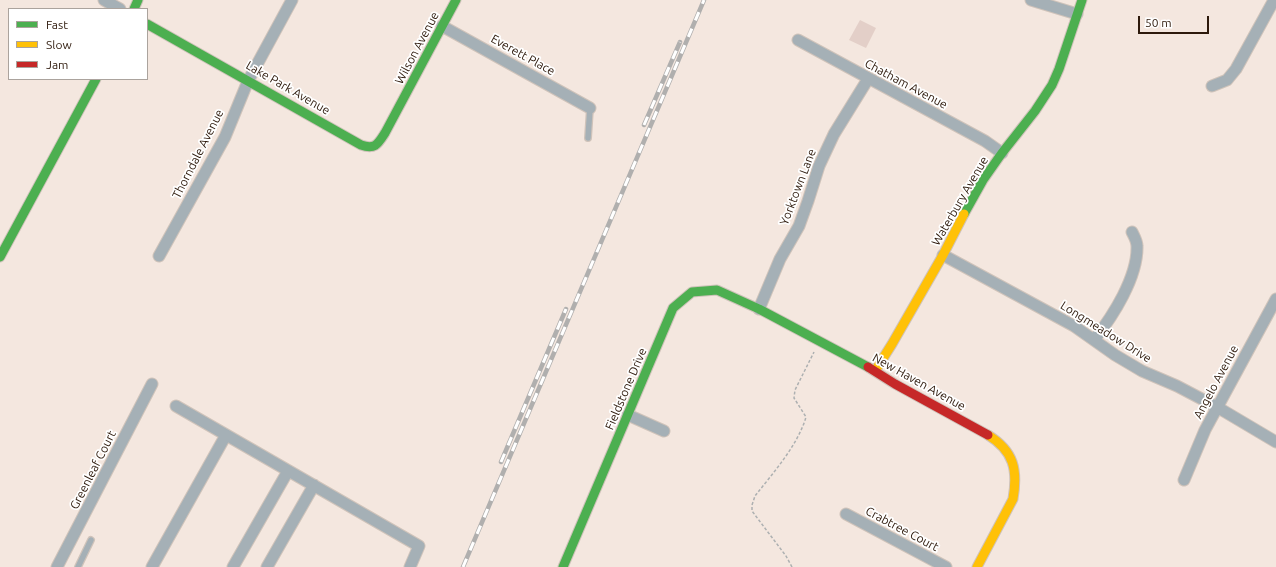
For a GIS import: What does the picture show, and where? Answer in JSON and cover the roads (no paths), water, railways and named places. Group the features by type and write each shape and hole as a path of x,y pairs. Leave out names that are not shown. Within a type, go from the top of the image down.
{"street":[{"path":"104,0 118,8"},
{"name":"Thorndale Avenue","path":"159,256 225,137 248,81 292,0"},
{"name":"Wilson Avenue","path":"400,107 456,0"},
{"path":"1031,0 1077,14"},
{"name":"Waterbury Avenue","path":"875,371 943,255 983,180 1052,85 1060,69 1082,0"},
{"path":"1212,86 1227,80 1232,75 1274,0"},
{"name":"Lake Park Avenue","path":"148,25 368,148 373,148 378,145 400,107"},
{"name":"Everett Place","path":"442,26 590,108"},
{"name":"Chatham Avenue","path":"798,40 985,141 1002,153"},
{"name":"Yorktown Lane","path":"759,309 780,259 799,226 818,166 834,134 868,79"},
{"path":"0,257 95,80"},
{"path":"1094,340 1106,325 1128,286 1136,260 1138,244 1132,232"},
{"name":"Longmeadow Drive","path":"943,255 1074,326 1115,355 1142,371 1177,386 1217,407 1276,442"},
{"name":"Fieldstone Drive","path":"563,567 673,308 692,292 716,290 759,309"},
{"name":"Angelo Avenue","path":"1184,480 1205,430 1276,299"},
{"name":"New Haven Avenue","path":"759,309 875,371 895,384 984,432 1004,446 1010,455 1015,471 1015,489 1013,499 977,567"},
{"name":"Greenleaf Court","path":"58,567 152,384"},
{"path":"176,406 419,546 410,567"},
{"path":"628,415 664,431"},
{"path":"152,567 226,435"},
{"path":"233,567 288,471"},
{"path":"267,567 314,485"},
{"name":"Crabtree Court","path":"846,514 946,567"}],"lane":[{"path":"588,138 590,108"},
{"path":"78,567 91,540"}],"railway":[{"path":"463,567 704,0"},
{"path":"644,125 680,42"},
{"path":"501,462 566,309"}]}
